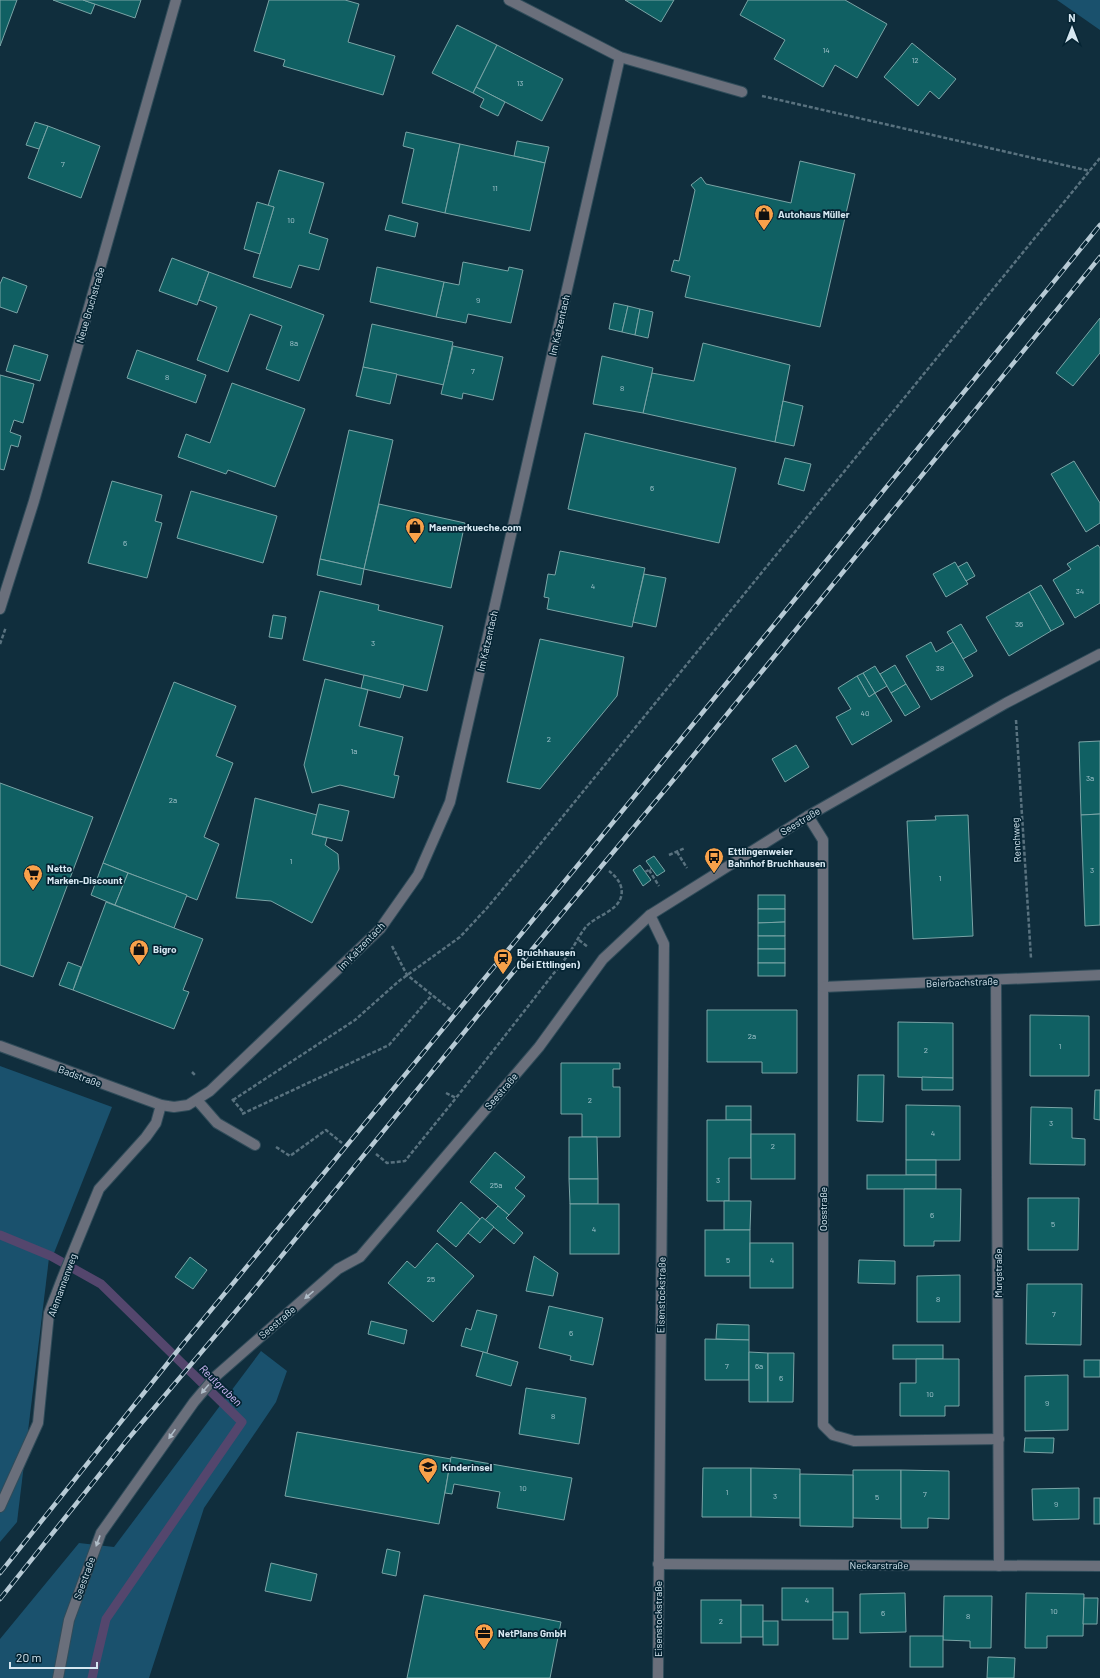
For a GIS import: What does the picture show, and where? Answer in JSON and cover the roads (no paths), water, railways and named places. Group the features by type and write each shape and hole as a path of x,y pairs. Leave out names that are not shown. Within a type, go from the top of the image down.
{"street":[{"name":"Neue Bruchstraße","path":"0,609 34,501 176,0"},
{"path":"509,0 620,57 742,92"},
{"name":"Im Katzentach","path":"161,1105 184,1106 196,1100 228,1076 380,929 418,875 450,802 620,57"},
{"name":"Seestraße","path":"58,1678 69,1620 101,1533 194,1402 216,1376 338,1269 360,1257 539,1047 602,960 650,915 808,816 1006,703 1100,654"},
{"name":"Oosstraße","path":"808,816 823,840 823,1425 833,1435 854,1441 999,1439"},
{"name":"Eisenstockstraße","path":"650,915 664,944 658,1678"},
{"name":"Beierbachstraße","path":"823,987 996,981 1100,975"},
{"name":"Murgstraße","path":"996,981 999,1566"},
{"name":"Badstraße","path":"0,1046 161,1105"},
{"path":"196,1100 217,1123 256,1145"},
{"name":"Alemannenweg","path":"0,1507 38,1423 49,1314 62,1279 99,1190 146,1137 156,1123 161,1105"},
{"name":"Neckarstraße","path":"658,1564 1100,1566"}],"waterway":[{"name":"Reutgraben","path":"0,1235 51,1256 101,1284 242,1422 106,1619 92,1678"}],"railway":[{"path":"0,1573 183,1344 597,842 1100,225"},
{"path":"0,1599 128,1439 253,1291 510,976 675,778 1100,257"}],"place":[{"name":"Autohaus Müller","path":"764,231"},
{"name":"Maennerkueche.com","path":"415,544"},
{"name":"Ettlingenweier Bahnhof Bruchhausen","path":"714,874"},
{"name":"Netto Marken-Discount","path":"33,891"},
{"name":"Bigro","path":"139,966"},
{"name":"Bruchhausen (bei Ettlingen)","path":"503,975"},
{"name":"Kinderinsel","path":"428,1484"},
{"name":"NetPlans GmbH","path":"484,1650"}]}
